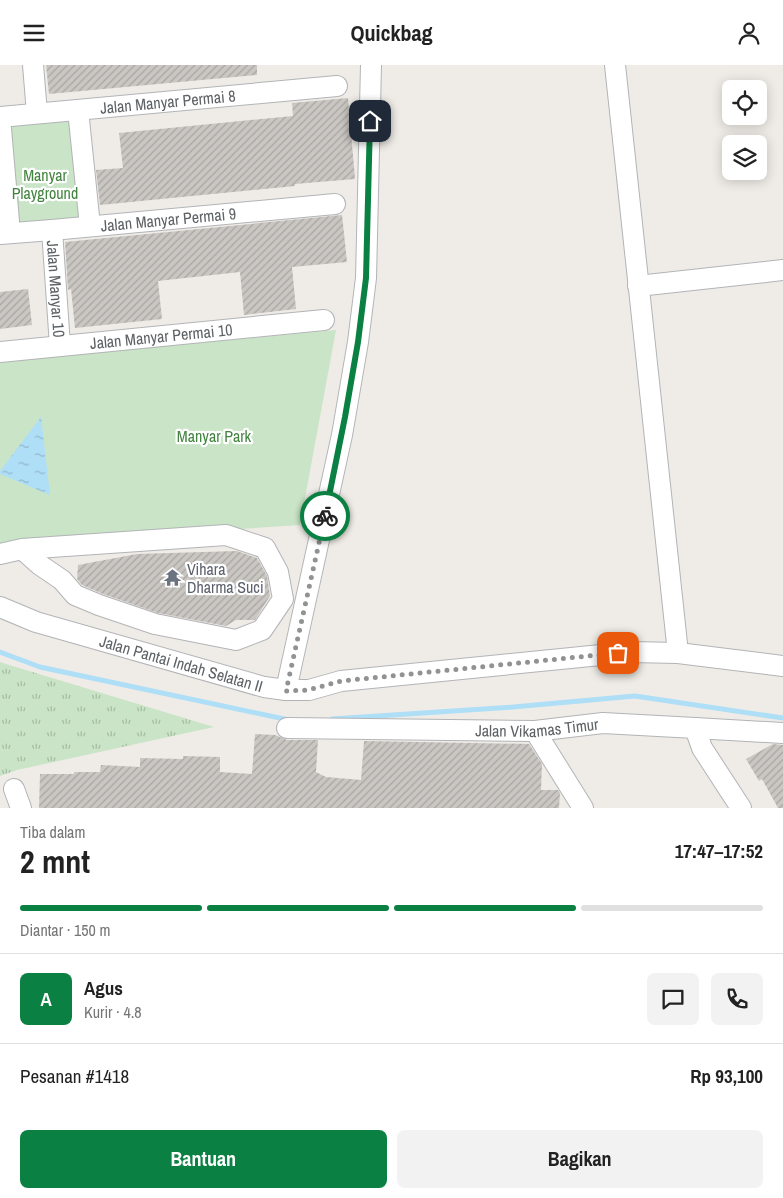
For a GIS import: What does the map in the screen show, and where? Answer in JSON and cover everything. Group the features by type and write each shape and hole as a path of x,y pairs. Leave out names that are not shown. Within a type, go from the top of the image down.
{"street":[{"path":"33,65 38,113"},
{"path":"286,691 340,445 358,342 366,278 371,65"},
{"path":"615,65 678,653"},
{"name":"Jalan Manyar Permai 8","path":"0,117 337,87"},
{"path":"78,111 90,227"},
{"path":"0,117 5,233"},
{"name":"Jalan Manyar Permai 9","path":"5,233 52,231 335,204"},
{"name":"Jalan Manyar 10","path":"52,231 60,346"},
{"path":"638,285 783,270"},
{"name":"Jalan Manyar Permai 10","path":"0,351 324,320"},
{"path":"0,554 22,549 226,535 265,548 278,572 283,599 262,630 236,640 155,624 75,595 62,580 22,549"},
{"name":"Jalan Pantai Indah Selatan II","path":"0,607 36,622 244,682 286,691 308,690 341,681 632,652 678,653 783,666"},
{"name":"Jalan Vikamas Timur","path":"287,727 535,731 603,723 783,733"},
{"path":"695,728 702,748 741,808"},
{"path":"535,731 583,808"}],"green space":[{"name":"Manyar Playground","path":"75,114 85,222 19,228 4,120"},
{"name":"Manyar Park","path":"336,330 300,525 0,545 0,362"},
{"path":"0,662 214,727 17,770 0,776"}],"water":[{"path":"41,417 50,495 0,474 0,471"}],"building":[{"path":"46,65 257,65 257,75 49,94"},
{"path":"348,98 355,179 100,205 96,170 123,168 119,133 293,116 292,103"},
{"path":"342,215 347,262 292,267 296,309 244,315 240,272 158,281 162,319 75,328 71,289 68,290 65,242"},
{"path":"28,289 32,325 0,329 0,292"},
{"name":"Vihara Dharma Suci","path":"237,551 257,558 267,576 270,596 255,620 236,620 226,626 158,613 103,594 82,585 77,579 78,565 137,554"},
{"path":"255,734 275,735 287,740 318,740 316,772 326,777 361,780 364,741 529,744 542,764 541,790 558,790 560,793 559,808 39,808 40,774 100,772 101,765 140,767 140,758 183,759 183,756 220,757 220,772 252,774"},
{"path":"773,744 783,745 783,808 778,808 762,779 759,781 746,759"}],"waterway":[{"path":"0,652 40,667 289,720"},
{"path":"332,719 513,707 635,696 783,718"}],"way so far":[{"path":"325,516 286,691 308,690 341,681 618,653"}],"place":[{"name":"Vihara Dharma Suci","path":"173,578"}],"route":[{"path":"325,516 342,435 358,342 366,278 370,121"}]}
